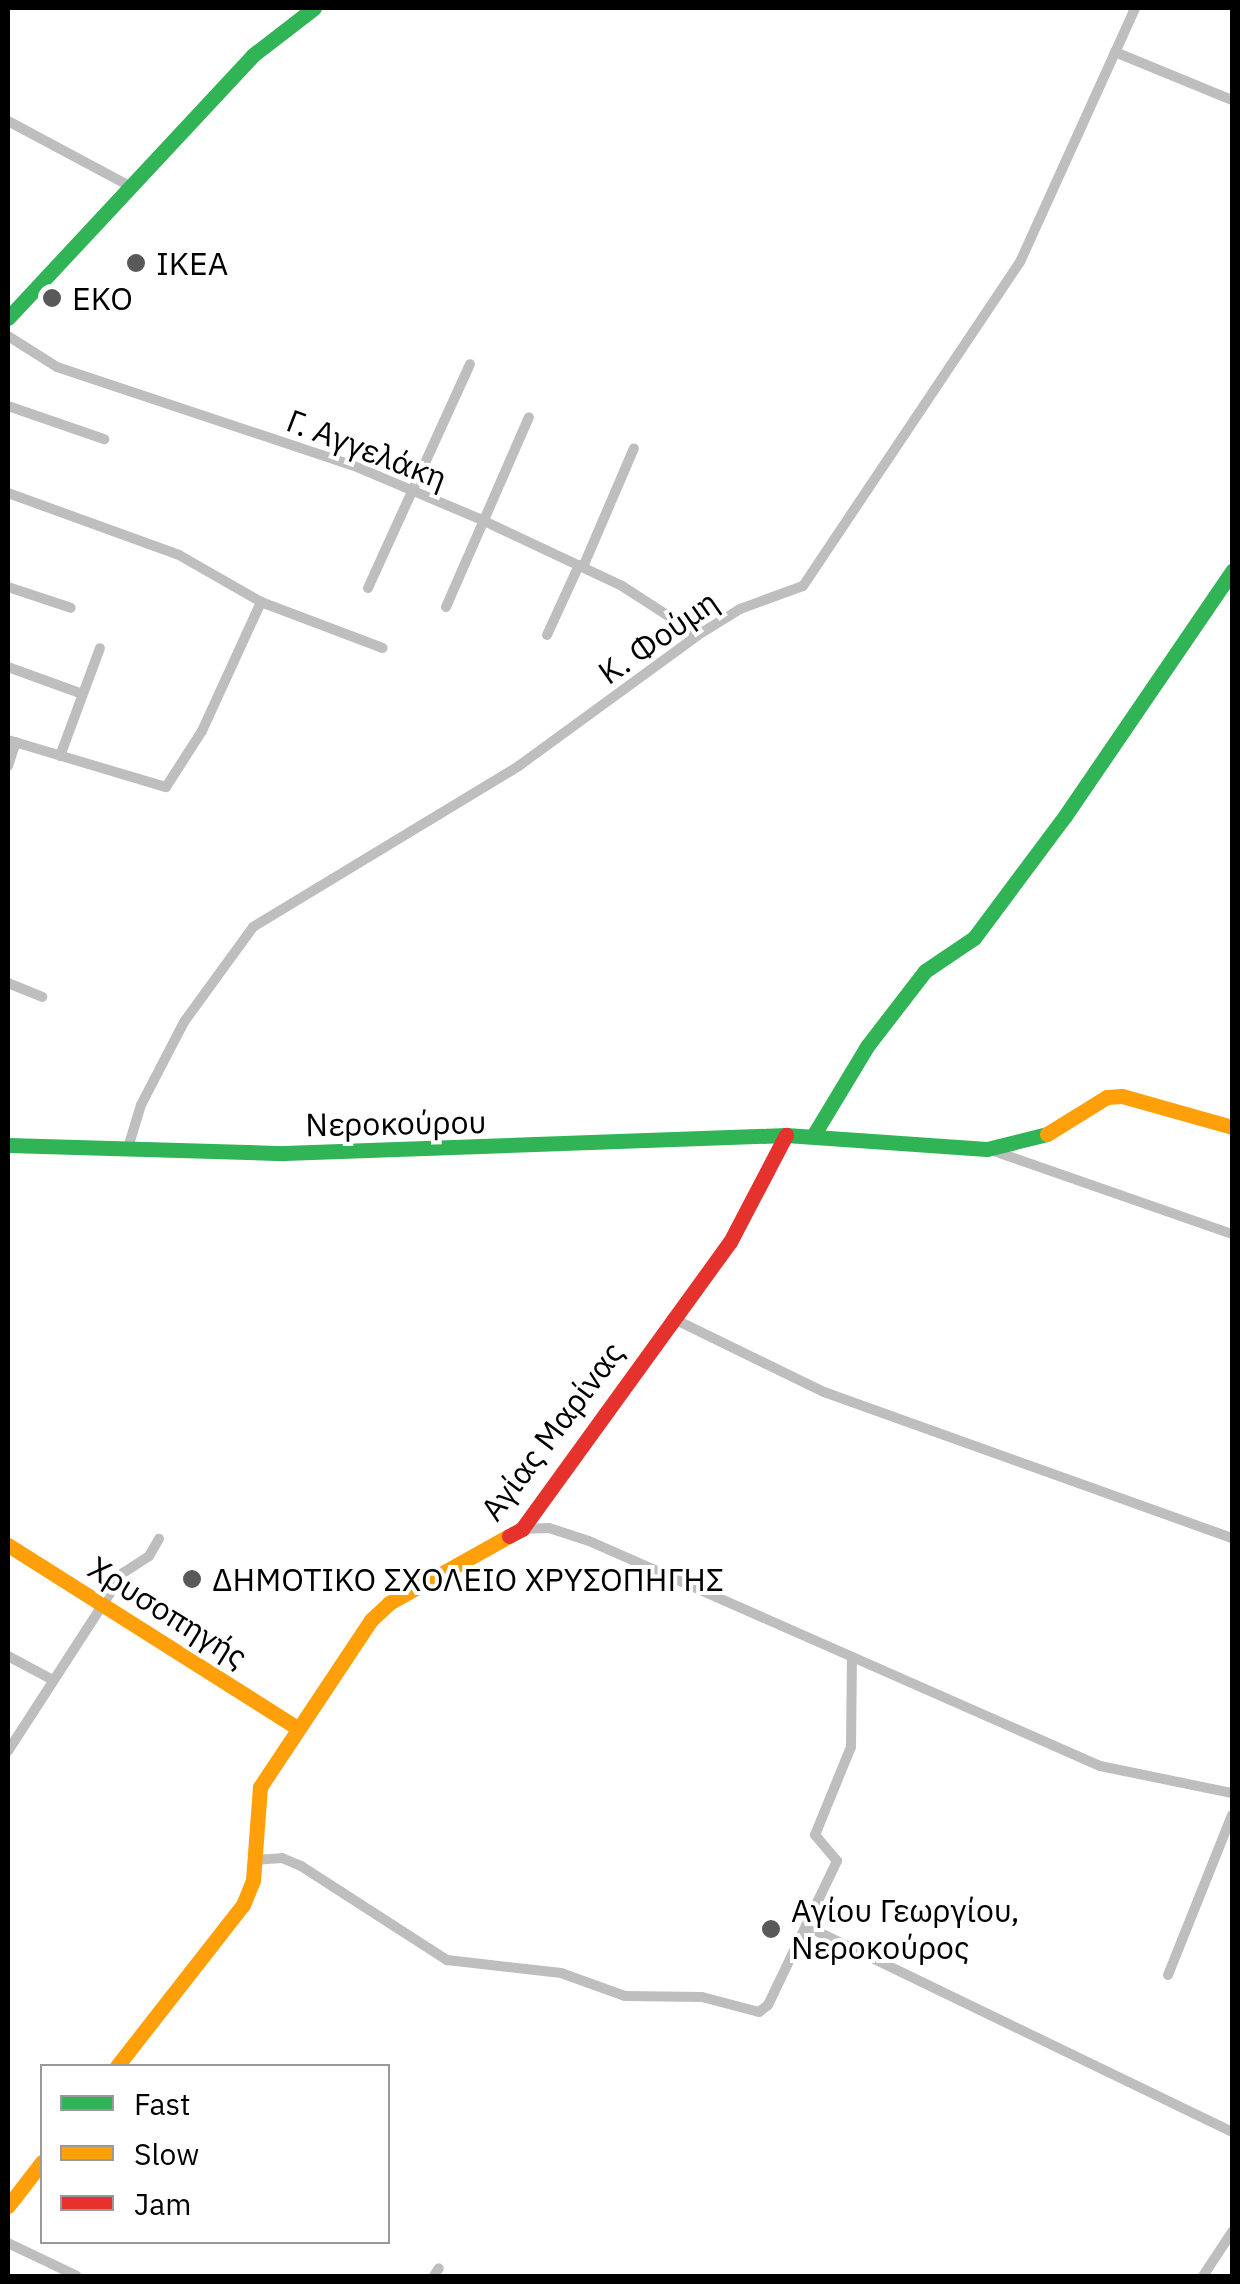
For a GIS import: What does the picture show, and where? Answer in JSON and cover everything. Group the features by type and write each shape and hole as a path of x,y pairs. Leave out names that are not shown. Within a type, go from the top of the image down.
{"main road":[{"path":"10,313 254,54 314,8"},
{"path":"813,1136 826,1124 868,1045 925,972 967,946 1031,862 1229,578"},
{"name":"Νεροκούρου","path":"8,1146 126,1153 480,1150 786,1135 987,1149 1040,1138 1107,1096 1139,1098 1232,1127"},
{"name":"Αγίας Μαρίνας","path":"120,2064 244,1905 255,1860 257,1797 297,1728 389,1603 522,1529 730,1242 786,1135"},
{"name":"Χρυσοπηγής","path":"8,1545 297,1728"},
{"path":"8,2206 40,2165"}],"street":[{"name":"Κ. Φούμη","path":"126,1153 141,1105 184,1022 253,927 520,765 698,635 740,609 803,586 1020,262 1134,8"},
{"path":"1115,52 1232,100"},
{"path":"8,121 128,184"},
{"name":"Γ. Αγγελάκη","path":"8,336 56,367 414,490 581,566 698,635"},
{"path":"368,588 470,364"},
{"path":"8,406 104,439"},
{"path":"446,606 529,416"},
{"path":"547,635 634,448"},
{"path":"8,493 202,565 261,602 383,648"},
{"path":"8,587 70,608"},
{"path":"8,766 12,741 166,787 202,731 261,602"},
{"path":"60,756 80,693 100,648"},
{"path":"8,667 80,693"},
{"path":"8,982 42,996"},
{"path":"987,1149 1232,1234"},
{"path":"672,1318 824,1392 1232,1538"},
{"path":"522,1529 550,1528 589,1540 1100,1766 1232,1792"},
{"path":"8,1751 123,1573 149,1556 159,1540"},
{"path":"8,1656 51,1679"},
{"path":"255,1860 282,1858 302,1866 447,1960 549,1970 625,1996 702,1998 752,2012 768,2005 837,1861 815,1834 851,1747 852,1657"},
{"path":"1168,1975 1232,1815"},
{"path":"806,1926 1232,2132"},
{"path":"1203,2276 1232,2232"},
{"path":"8,2243 76,2276"}],"traffic: fast":[{"path":"8,318 253,55 314,8"},
{"path":"813,1136 868,1045 925,971 974,938 1065,816 1232,571"},
{"path":"8,1145 284,1153 786,1135 987,1149 1047,1134"}],"traffic: slow":[{"path":"1047,1134 1107,1097 1122,1096 1232,1127"},
{"path":"119,2064 243,1905 253,1880 260,1787 371,1620 389,1603 509,1536"},
{"path":"8,1545 297,1728"},
{"path":"8,2206 40,2165"}],"traffic: jam":[{"path":"509,1536 522,1529 730,1242 786,1135"}],"place":[{"name":"IKEA","path":"136,263"},
{"name":"EKO","path":"52,298"},
{"name":"ΔΗΜΟΤΙΚΟ ΣΧΟΛΕΙΟ ΧΡΥΣΟΠΗΓΗΣ","path":"192,1579"},
{"name":"Αγίου Γεωργίου, Νεροκούρος","path":"771,1929"}]}
